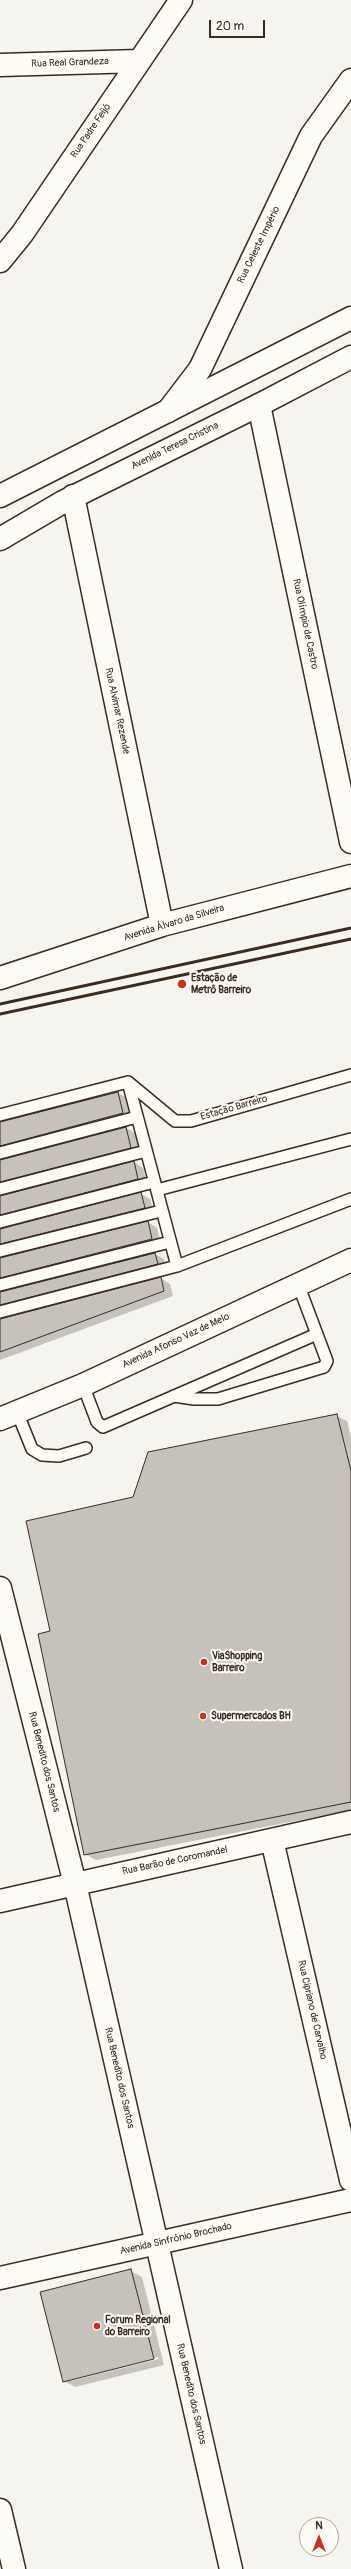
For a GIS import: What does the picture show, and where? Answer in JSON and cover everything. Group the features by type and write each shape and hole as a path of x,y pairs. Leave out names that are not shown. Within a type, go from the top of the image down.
{"street":[{"name":"Rua Padre Feijó","path":"0,261 22,234 181,0"},
{"name":"Rua Real Grandeza","path":"0,65 139,61"},
{"name":"Rua Celeste Império","path":"168,411 200,369 311,136 351,80"},
{"path":"0,496 351,318"},
{"name":"Avenida Teresa Cristina","path":"0,539 73,496 260,405 351,357"},
{"name":"Rua Olímpio de Castro","path":"260,405 351,842"},
{"name":"Rua Alvimar Rezende","path":"73,496 162,925"},
{"name":"Avenida Álvaro da Silveira","path":"0,978 162,925 351,876"},
{"name":"Avenida Afonso Vaz de Melo","path":"9,1416 83,1385 351,1260"},
{"name":"Rua Benedito dos Santos","path":"0,1588 75,1884 230,2569"},
{"name":"Rua Barão de Coromandel","path":"0,1901 351,1822"},
{"name":"Rua Cipriano de Carvalho","path":"272,1840 351,2180"},
{"name":"Avenida Sinfrônio Brochado","path":"0,2278 351,2200"},
{"path":"0,2510 14,2569"}],"lane":[{"name":"Estação Barreiro","path":"128,1082 175,1121 191,1121 351,1075"},
{"path":"0,1115 128,1082 176,1266"},
{"path":"0,1153 137,1117"},
{"path":"0,1222 351,1139"},
{"path":"0,1189 146,1151"},
{"path":"0,1312 176,1266 351,1200"},
{"path":"0,1252 161,1210"},
{"path":"0,1285 170,1242"},
{"path":"174,1396 194,1399 218,1399 324,1367 327,1361 298,1284"},
{"path":"83,1385 97,1422 103,1427 317,1334"},
{"path":"9,1416 32,1449 42,1455 59,1456 86,1448"}],"building":[{"path":"118,1092 123,1113 0,1146 0,1122"},
{"path":"126,1127 131,1148 0,1182 0,1160"},
{"path":"134,1161 138,1179 0,1215 0,1196"},
{"path":"141,1192 145,1208 0,1244 0,1229"},
{"path":"148,1221 152,1239 0,1278 0,1258"},
{"path":"155,1253 158,1264 0,1305 0,1292"},
{"path":"161,1277 164,1291 0,1352 0,1319"},
{"name":"Supermercados BH","path":"337,1414 351,1471 351,1802 84,1855 38,1634 50,1631 26,1521 133,1497 148,1452"},
{"name":"Forum Regional do Barreiro","path":"131,2269 154,2359 63,2382 40,2292"}],"railway":[{"path":"0,1004 351,928"},
{"path":"0,1014 351,939"}],"place":[{"name":"Estação de Metrô Barreiro","path":"182,984"},
{"name":"ViaShopping Barreiro","path":"204,1662"},
{"name":"Supermercados BH","path":"203,1716"},
{"name":"Forum Regional do Barreiro","path":"97,2326"}]}
